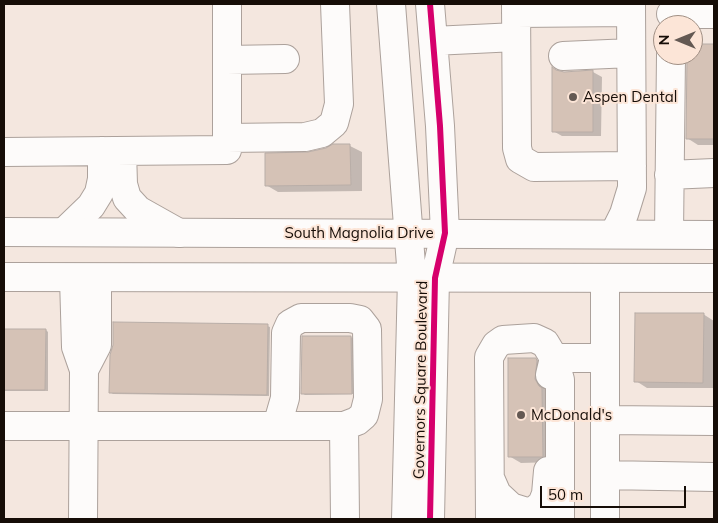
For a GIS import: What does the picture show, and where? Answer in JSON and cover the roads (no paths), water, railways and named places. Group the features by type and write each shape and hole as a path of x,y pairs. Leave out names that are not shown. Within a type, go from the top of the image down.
{"main road":[{"path":"4,152 227,150 227,4"},
{"path":"329,4 333,63 339,87"},
{"path":"227,138 305,137 322,133 334,123 339,104 335,4"},
{"name":"Governors Square Boulevard","path":"391,4 407,234 423,278 430,519"},
{"name":"Governors Square Boulevard","path":"406,519 423,278 445,233 440,126 430,4"},
{"path":"433,41 516,18 631,8 632,188 624,214 614,234"},
{"path":"671,14 714,14"},
{"path":"516,18 517,148 520,159 534,167 632,166"},
{"path":"563,56 631,54"},
{"path":"227,60 285,59"},
{"path":"669,234 671,65"},
{"path":"64,232 91,206 99,193 112,151"},
{"path":"112,151 127,198 138,210 179,233"},
{"path":"669,175 714,173"},
{"name":"South Magnolia Drive","path":"4,232 714,234"},
{"path":"4,277 714,278"},
{"path":"83,519 84,370 76,348 86,278"},
{"path":"604,519 606,278"},
{"path":"4,426 83,426 277,426 344,426 357,421 364,415 368,399 367,329 360,320 350,318 301,318 290,324 286,333 285,398 277,426"},
{"path":"516,519 504,516 490,500 489,357 496,346 503,340 534,338 545,343 554,358 560,380 560,513 533,519"},
{"path":"554,358 605,358"},
{"path":"490,500 497,494 511,507 527,512 535,510 542,504 546,494 548,476 548,382 554,358"},
{"path":"605,420 714,421"},
{"path":"344,426 345,519"},
{"path":"605,475 714,477"}],"place":[{"name":"Aspen Dental","path":"573,97"},
{"name":"McDonald's","path":"521,415"}]}
